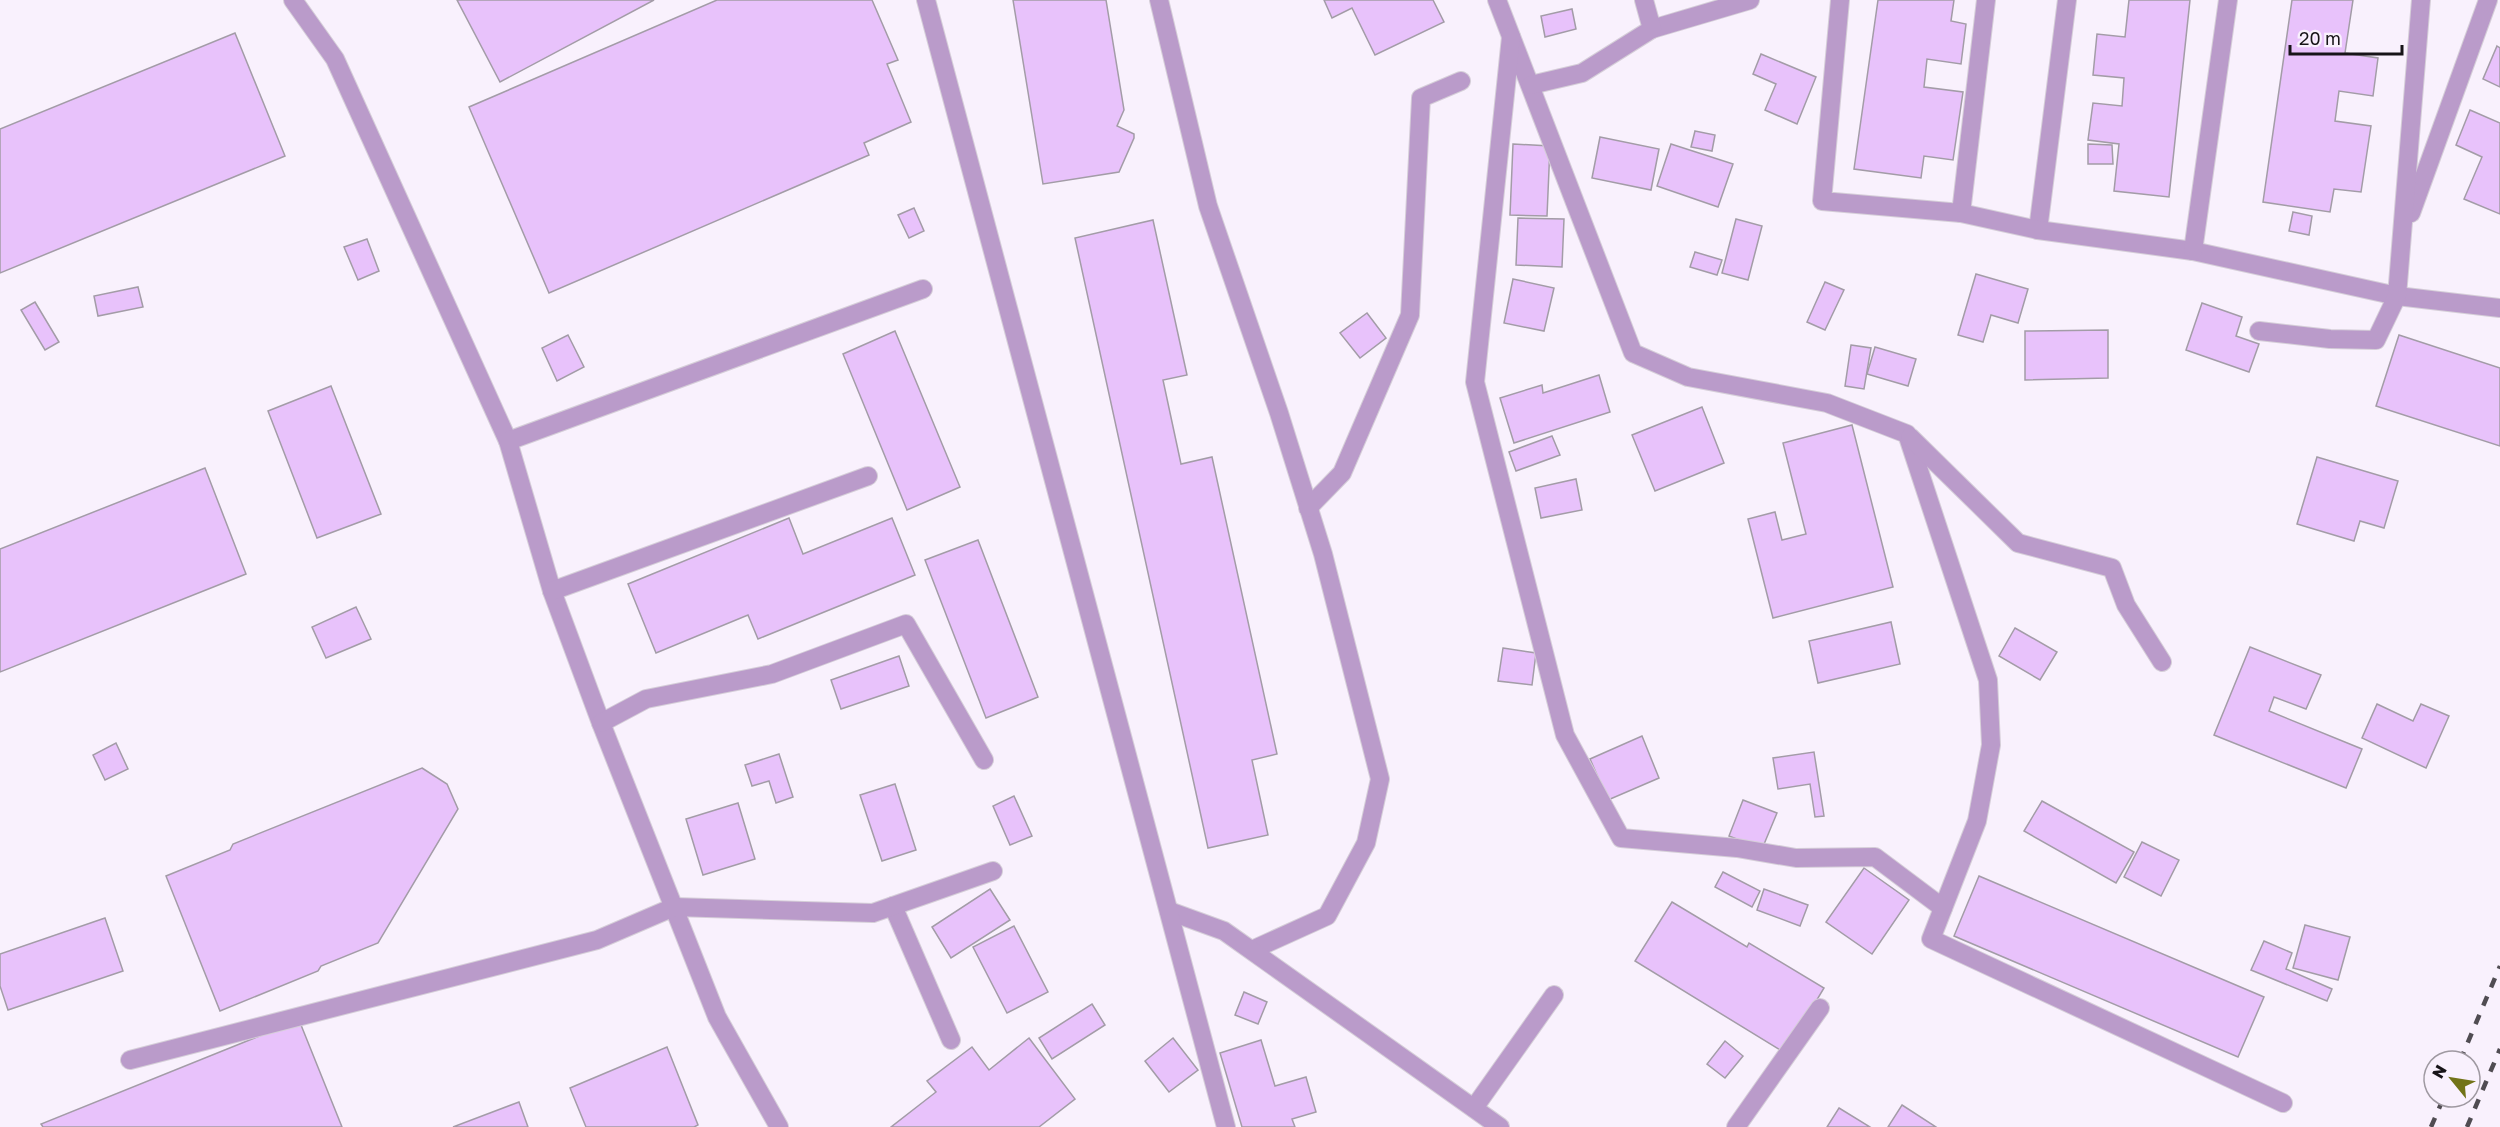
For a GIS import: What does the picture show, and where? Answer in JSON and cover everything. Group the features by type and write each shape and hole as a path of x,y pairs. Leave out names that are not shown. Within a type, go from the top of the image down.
{"street":[{"path":"293,0 335,59 508,441 552,591 601,723 717,1017 779,1127"},
{"path":"926,0 1226,1127"},
{"path":"1159,0 1208,206 1279,413 1323,554 1380,779 1366,843 1327,916 1252,950"},
{"path":"1497,0 1634,353 1688,377 1827,403 1907,434 2018,543 2112,568 2126,605 2162,662"},
{"path":"1644,0 1652,29"},
{"path":"1531,85 1582,73 1652,29 1750,0"},
{"path":"1840,0 1822,201 1961,213 2038,230 2193,251 2397,296 2500,308"},
{"path":"1961,213 1986,0"},
{"path":"2038,230 2067,0"},
{"path":"2193,251 2228,0"},
{"path":"2259,331 2330,339 2376,340 2397,296 2421,0"},
{"path":"2403,236 2488,0"},
{"path":"1512,34 1475,382 1565,735 1621,838 1737,848 1796,858 1875,857 1943,908"},
{"path":"1308,508 1342,473 1410,315 1421,98 1461,81"},
{"path":"508,441 922,288"},
{"path":"1907,434 1988,680 1991,745 1977,820 1931,939 2283,1104"},
{"path":"552,591 868,476"},
{"path":"601,723 646,699 772,675 906,624 984,760"},
{"path":"130,1060 597,940 674,907 873,912 993,871"},
{"path":"893,906 951,1040"},
{"path":"1169,911 1224,931 1500,1127"},
{"path":"1474,1108 1554,995"},
{"path":"1736,1127 1820,1008"}],"building":[{"path":"457,0 654,0 500,82"},
{"path":"717,0 872,0 898,60 887,64 911,122 864,143 869,155 549,293 469,107"},
{"path":"1013,0 1106,0 1124,110 1117,126 1134,134 1119,172 1043,184"},
{"path":"1324,0 1433,0 1444,22 1375,55 1352,8 1332,18"},
{"path":"1878,0 1954,0 1951,21 1966,24 1961,64 1927,59 1924,87 1963,92 1953,160 1924,156 1921,178 1854,169"},
{"path":"2129,0 2190,0 2169,197 2114,191 2119,144 2088,140 2093,103 2122,106 2124,78 2093,75 2097,34 2125,37"},
{"path":"2292,0 2353,0 2345,53 2378,58 2373,96 2339,91 2335,121 2371,126 2361,192 2334,189 2330,212 2263,202"},
{"path":"1572,9 1576,29 1545,37 1541,16"},
{"path":"235,33 285,156 0,273 0,129"},
{"path":"2497,46 2500,48 2500,87 2483,79"},
{"path":"1761,54 1816,77 1797,124 1765,110 1776,84 1753,74"},
{"path":"2470,110 2500,123 2500,214 2464,199 2482,157 2456,145"},
{"path":"1695,131 1715,135 1712,151 1691,147"},
{"path":"1600,137 1659,149 1651,190 1592,178"},
{"path":"1513,144 1550,146 1547,216 1510,215"},
{"path":"1671,144 1733,164 1718,207 1657,186"},
{"path":"2088,144 2112,145 2113,164 2088,164"},
{"path":"914,208 924,231 909,238 898,215"},
{"path":"2293,212 2312,216 2309,235 2289,231"},
{"path":"1518,218 1564,219 1562,267 1516,265"},
{"path":"1736,219 1762,226 1748,280 1722,273"},
{"path":"1153,220 1187,375 1163,380 1181,464 1212,457 1277,754 1252,760 1268,835 1208,848 1075,238"},
{"path":"367,239 379,271 358,280 344,247"},
{"path":"1695,252 1722,260 1717,275 1690,267"},
{"path":"1976,274 2028,289 2018,323 1991,315 1983,342 1958,335"},
{"path":"1513,279 1554,288 1544,331 1504,323"},
{"path":"1825,282 1844,290 1825,330 1807,322"},
{"path":"138,287 143,307 98,316 94,296"},
{"path":"35,302 59,342 45,350 21,310"},
{"path":"2202,303 2242,317 2236,336 2259,344 2249,372 2186,350"},
{"path":"1367,313 1386,338 1360,358 1340,333"},
{"path":"2108,330 2108,378 2025,380 2025,331"},
{"path":"895,331 960,487 907,510 843,354"},
{"path":"568,335 584,367 557,381 542,348"},
{"path":"2399,335 2500,368 2500,446 2376,406"},
{"path":"1851,345 1871,348 1864,389 1845,386"},
{"path":"1875,347 1916,359 1908,386 1867,374"},
{"path":"1599,375 1610,412 1514,443 1500,398 1542,385 1543,393"},
{"path":"331,386 381,514 317,538 268,411"},
{"path":"1702,407 1724,463 1655,491 1632,435"},
{"path":"1852,425 1893,587 1773,618 1748,519 1775,512 1782,540 1806,534 1783,443"},
{"path":"1552,436 1560,455 1516,471 1509,452"},
{"path":"2317,457 2398,481 2384,528 2360,521 2354,541 2297,524"},
{"path":"205,468 246,574 0,672 0,549"},
{"path":"1576,479 1582,510 1541,518 1535,488"},
{"path":"789,518 803,554 892,518 915,575 758,639 748,615 656,653 628,584"},
{"path":"978,540 1038,697 986,718 925,560"},
{"path":"356,607 371,639 326,658 312,627"},
{"path":"1891,622 1900,664 1818,683 1809,641"},
{"path":"2015,628 2057,652 2040,680 1999,656"},
{"path":"2250,647 2321,675 2306,709 2274,697 2269,711 2362,749 2346,788 2214,735"},
{"path":"1503,648 1536,653 1532,685 1498,681"},
{"path":"899,656 909,686 841,709 831,680"},
{"path":"2377,704 2413,721 2421,704 2449,716 2426,768 2362,738"},
{"path":"1642,736 1659,778 1608,800 1590,759"},
{"path":"116,743 128,769 105,780 93,755"},
{"path":"1814,752 1824,816 1815,817 1810,784 1778,789 1773,758"},
{"path":"779,754 793,797 776,803 769,781 752,786 745,765"},
{"path":"422,768 447,784 458,809 378,943 321,966 318,971 220,1011 166,876 230,850 233,844"},
{"path":"895,784 916,850 882,861 860,795"},
{"path":"1014,796 1032,836 1010,845 993,806"},
{"path":"1743,800 1777,813 1762,849 1729,836"},
{"path":"2042,801 2134,852 2116,883 2024,831"},
{"path":"738,803 755,859 703,875 686,819"},
{"path":"2142,842 2179,860 2161,896 2124,877"},
{"path":"1864,868 1909,900 1872,954 1826,922"},
{"path":"1723,872 1760,891 1752,907 1715,887"},
{"path":"1979,876 2264,997 2238,1057 1954,936"},
{"path":"990,889 1010,920 951,958 932,927"},
{"path":"1764,889 1808,905 1800,926 1757,910"},
{"path":"1672,902 1747,947 1749,943 1824,988 1785,1053 1635,961"},
{"path":"105,918 123,971 8,1010 0,986 0,954"},
{"path":"2305,925 2350,937 2338,980 2293,968"},
{"path":"1014,926 1048,992 1007,1013 973,947"},
{"path":"2264,941 2292,953 2286,969 2332,989 2327,1001 2251,970"},
{"path":"1244,992 1267,1002 1258,1024 1235,1015"},
{"path":"1092,1004 1105,1025 1052,1059 1039,1038"},
{"path":"299,1020 342,1127 43,1127 41,1124"},
{"path":"1029,1038 1075,1099 1039,1127 891,1127 936,1092 927,1081 972,1047 989,1070"},
{"path":"1173,1038 1198,1070 1169,1092 1145,1061"},
{"path":"1261,1040 1275,1086 1306,1077 1316,1112 1292,1119 1295,1127 1242,1127 1220,1053"},
{"path":"1725,1041 1743,1056 1725,1078 1707,1064"},
{"path":"667,1047 698,1125 694,1127 586,1127 570,1088"},
{"path":"519,1102 528,1127 453,1127"},
{"path":"1902,1105 1936,1127 1888,1127"},
{"path":"1839,1108 1870,1127 1827,1127"}],"railway":[{"path":"2465,1049 2500,966"},
{"path":"2467,1127 2500,1049"},
{"path":"2431,1127 2439,1109"}]}
